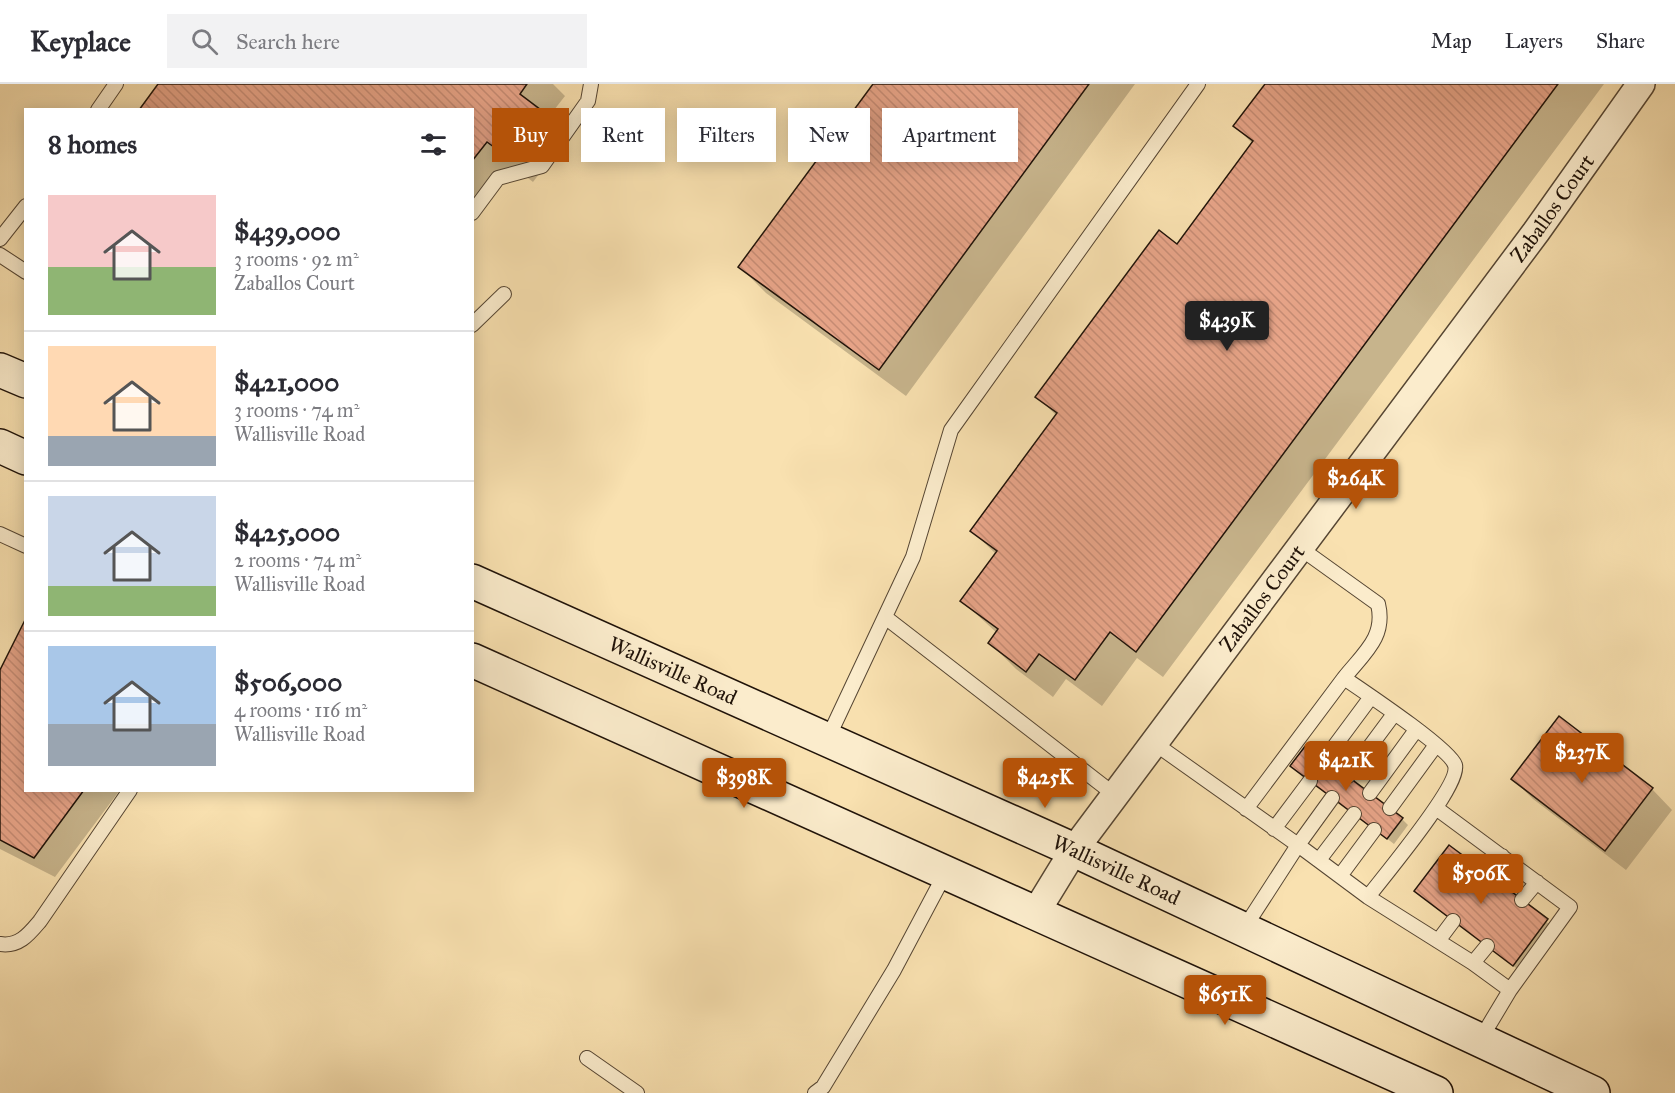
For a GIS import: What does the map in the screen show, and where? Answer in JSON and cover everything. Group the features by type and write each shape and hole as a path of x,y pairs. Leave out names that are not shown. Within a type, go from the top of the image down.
{"main road":[{"path":"0,369 24,380"},
{"path":"0,446 24,457"},
{"name":"Wallisville Road","path":"474,582 1074,850 1593,1093"},
{"path":"474,661 1436,1093"}],"street":[{"name":"Zaballos Court","path":"1036,912 1074,850 1536,232 1641,84"}],"lane":[{"path":"99,108 116,84"},
{"path":"474,210 498,178 543,166 588,101 591,84"},
{"path":"827,740 913,557 951,430 1198,84"},
{"path":"0,239 24,209"},
{"path":"0,255 24,271"},
{"path":"474,324 504,294"},
{"path":"0,534 24,545"},
{"path":"1246,809 1377,636 1380,615 1378,604 1300,548"},
{"path":"885,616 1115,795"},
{"path":"1344,678 1436,745 1454,762 1456,770 1436,808 1368,897"},
{"path":"1325,759 1371,697"},
{"path":"1348,776 1394,714"},
{"path":"1370,793 1416,730"},
{"path":"1154,743 1368,897 1473,963 1510,990"},
{"path":"1390,808 1436,745"},
{"path":"1274,830 1310,781"},
{"path":"0,944 7,945 25,939 40,921 129,792"},
{"path":"1243,930 1298,845 1332,798"},
{"path":"1436,808 1570,907 1510,990 1480,1041"},
{"path":"1319,860 1354,814"},
{"path":"1340,876 1374,830"},
{"path":"1488,875 1502,856"},
{"path":"815,1093 823,1087 894,970 946,872"},
{"path":"1522,900 1537,882"},
{"path":"1438,941 1454,921"},
{"path":"1473,963 1487,946"},
{"path":"587,1058 637,1093"}],"building":[{"path":"158,84 527,84 520,94 538,108 492,108 492,146 487,142 474,158 474,108 140,108"},
{"path":"873,84 1089,84 879,370 738,267 815,162 870,162 870,108 855,108"},
{"path":"1265,84 1558,84 1136,652 1110,632 1075,680 1039,654 1026,672 988,643 998,629 960,601 997,551 970,531 1057,413 1035,397 1159,230 1177,244 1253,141 1233,126"},
{"path":"24,622 24,792 83,792 34,858 0,840 0,670"},
{"path":"1559,716 1653,788 1605,851 1511,779"},
{"path":"1306,745 1403,818 1387,839 1290,766"},
{"path":"1449,845 1548,919 1513,966 1414,891"}]}
